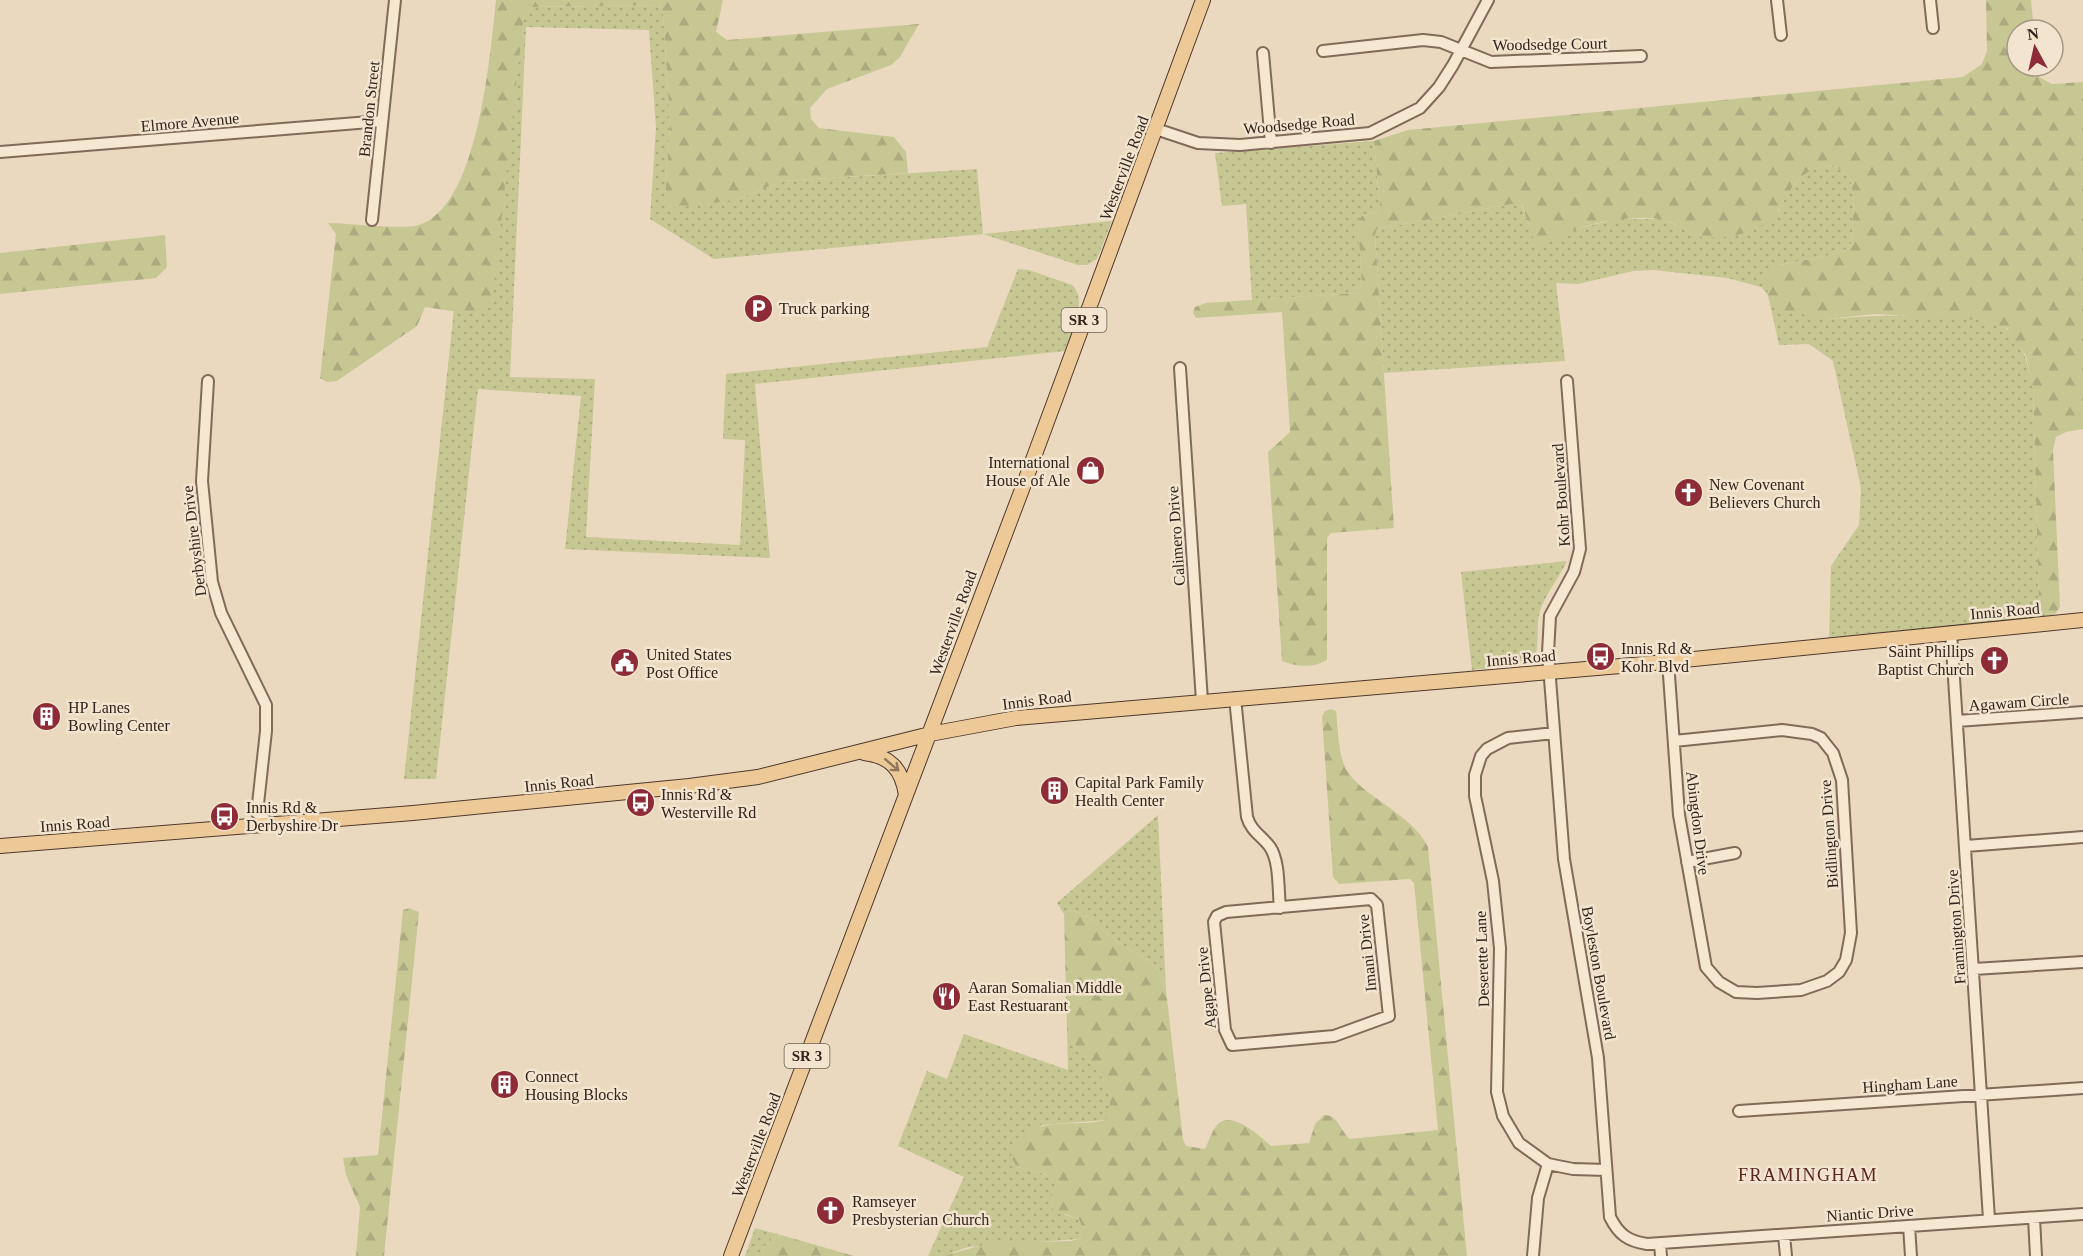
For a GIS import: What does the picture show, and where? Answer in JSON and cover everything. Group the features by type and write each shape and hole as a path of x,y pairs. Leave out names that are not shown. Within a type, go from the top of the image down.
{"main road":[{"name":"Westerville Road","path":"731,1256 930,734 1203,0"},
{"name":"Innis Road","path":"0,846 424,812 689,786 758,777 930,734 1016,718 1551,672 2083,620"},
{"path":"861,753 878,754 900,770 906,795"}],"street":[{"name":"Brandon Street","path":"372,220 395,0"},
{"name":"Woodsedge Road","path":"1156,129 1198,143 1240,145 1370,133 1420,108 1439,87 1488,0"},
{"path":"1778,0 1780,35"},
{"path":"1930,0 1933,28"},
{"name":"Woodsedge Court","path":"1323,51 1423,40 1441,42 1491,62 1641,56"},
{"path":"1263,52 1271,142"},
{"name":"Elmore Avenue","path":"0,152 382,121"},
{"name":"Calimero Drive","path":"1180,368 1202,701"},
{"name":"Derbyshire Drive","path":"208,381 202,481 212,582 220,613 266,705 266,731 257,813 270,824"},
{"name":"Kohr Boulevard","path":"1551,672 1548,653 1550,616 1574,572 1580,549 1567,381"},
{"name":"Framington Drive","path":"1951,632 1989,1219"},
{"name":"Abingdon Drive","path":"1668,661 1679,815 1706,967 1719,982"},
{"name":"Boyleston Boulevard","path":"1551,672 1564,859 1598,1058 1610,1217 1618,1232 1631,1242 1660,1244"},
{"path":"1235,698 1247,817 1250,827 1270,847 1274,855 1280,908"},
{"name":"Agawam Circle","path":"1957,721 2083,712"},
{"name":"Bidlington Drive","path":"1674,741 1797,731 1821,738 1833,753 1842,780 1851,933 1846,960 1839,972 1827,981 1801,990 1736,992 1719,982"},
{"name":"Deserette Lane","path":"1554,733 1508,738 1487,749 1481,756 1475,775 1475,796 1493,881 1500,948 1497,1092 1503,1116 1519,1143 1548,1164 1573,1170 1606,1170"},
{"path":"1966,846 2083,837"},
{"path":"1687,862 1735,853"},
{"name":"Imani Drive","path":"1280,908 1371,899 1377,905 1389,1016 1375,1022"},
{"name":"Agape Drive","path":"1280,908 1226,912 1217,916 1215,933 1228,1040 1238,1046 1334,1036 1375,1022"},
{"path":"1974,969 2083,962"},
{"name":"Hingham Lane","path":"1739,1111 2083,1088"},
{"path":"1533,1256 1538,1198 1548,1164"},
{"name":"Niantic Drive","path":"1660,1244 2083,1214"},
{"path":"2034,1218 2036,1256"},
{"path":"1909,1226 1911,1256"},
{"path":"1784,1235 1786,1256"},
{"path":"1660,1244 1661,1256"}],"green space":[{"path":"496,0 723,0 716,32 727,40 919,24 900,57 891,65 827,89 810,108 811,119 819,128 894,137 906,152 908,173 783,181 735,200 672,208 665,198 670,124 663,13 659,5 532,7 524,14 492,303 485,313 479,315 425,307 417,326 337,381 327,382 320,378 336,234 328,223 389,227 412,226 419,225 439,212 456,189 478,126 490,55"},
{"path":"1986,0 2031,0 2033,18 2005,18 2005,78 2041,78 2052,84 2083,82 2083,429 2066,432 2056,437 2053,450 2060,607 2055,614 2042,613 2039,607 2033,388 2026,356 2007,328 1981,320 1876,314 1826,319 1781,310 1768,295 1766,278 1774,266 1836,254 1851,247 1854,199 1850,177 1834,165 1817,168 1805,174 1790,190 1778,210 1757,228 1728,236 1712,238 1698,236 1660,219 1629,218 1589,225 1547,243 1536,245 1522,205 1512,204 1377,229 1375,235 1394,528 1331,533 1327,538 1327,660 1305,666 1282,661 1268,452 1290,432 1282,312 1196,318 1193,313 1195,307 1206,303 1356,293 1362,287 1358,224 1361,216 1376,212 1380,206 1374,141 1408,130 1963,77 1982,64 1987,51"},
{"path":"659,5 663,13 670,124 665,198 735,200 783,181 977,169 983,234 714,259 650,219 656,128 649,30 526,27 510,377 595,379 586,537 740,545 745,440 723,439 726,374 987,347 1018,269 1029,270 1072,285 1079,300 1077,317 1065,351 755,384 770,558 565,549 581,396 478,389 436,779 404,779 454,309 479,315 524,14 532,7"},
{"path":"1374,141 1380,206 1376,212 1361,216 1358,224 1362,287 1356,293 1252,300 1246,204 1222,206 1215,153"},
{"path":"1834,165 1850,177 1854,199 1851,247 1836,254 1774,266 1826,319 1865,316 1950,316 1995,323 2014,336 2025,357 2033,388 2039,607 2042,613 2055,614 2035,619 1829,637 1831,566 1859,525 1861,488 1833,361 1809,344 1779,345 1768,295 1761,287 1727,278 1654,270 1633,271 1578,284 1556,283 1565,361 1384,373 1375,235 1377,229 1521,204 1537,245 1579,228 1617,219 1663,219 1697,236 1778,211 1794,185 1805,173"},
{"path":"1112,221 1097,259 1087,265 1078,265 983,234"},
{"path":"165,235 167,267 156,278 0,294 0,253"},
{"path":"1567,561 1540,611 1537,650 1533,662 1472,670 1461,572"},
{"path":"1331,709 1336,711 1341,756 1349,773 1358,784 1409,823 1428,847 1467,1256 943,1256 990,1243 1071,1241 1079,1239 1083,1230 1079,1219 1053,1210 1048,1201 1055,1184 1045,1174 1017,1167 1011,1157 1017,1143 1026,1133 1037,1127 1106,1120 1110,1106 1105,1082 1067,1032 1064,914 1070,910 1087,916 1116,941 1149,961 1161,973 1166,990 1183,1139 1186,1146 1205,1149 1216,1126 1231,1120 1246,1126 1271,1146 1309,1143 1315,1124 1324,1115 1336,1120 1350,1139 1438,1130 1414,883 1410,879 1339,884 1333,877 1322,716 1325,711"},
{"path":"1158,815 1166,990 1161,973 1149,961 1116,941 1087,916 1070,910 1064,914 1057,903"},
{"path":"409,908 419,912 384,1256 356,1256 360,1207 346,1175 343,1158 378,1155 403,910"},
{"path":"1067,1032 1105,1082 1110,1105 1107,1120 1041,1125 1017,1167 1045,1174 1055,1184 1054,1190 1065,1215 1079,1219 1083,1230 1079,1239 968,1247 943,1256 928,1256 964,1177 898,1146 927,1071 947,1079 964,1034 1068,1070"},
{"path":"755,1228 781,1235 767,1242 762,1256 745,1256"},
{"path":"781,1235 854,1256 762,1256 767,1242"}],"place":[{"name":"Truck parking","path":"758,308"},
{"name":"International House of Ale","path":"1091,471"},
{"name":"New Covenant Believers Church","path":"1688,493"},
{"name":"Innis Rd & Kohr Blvd","path":"1600,657"},
{"name":"Saint Phillips Baptist Church","path":"1995,660"},
{"name":"United States Post Office","path":"625,663"},
{"name":"HP Lanes Bowling Center","path":"47,716"},
{"name":"Capital Park Family Health Center","path":"1054,791"},
{"name":"Innis Rd & Westerville Rd","path":"640,803"},
{"name":"Innis Rd & Derbyshire Dr","path":"225,816"},
{"name":"Aaran Somalian Middle East Restuarant","path":"947,996"},
{"name":"Connect Housing Blocks","path":"504,1085"},
{"name":"Ramseyer Presbysterian Church","path":"831,1210"}],"district":[{"name":"FRAMINGHAM","path":"1808,1175"}]}
